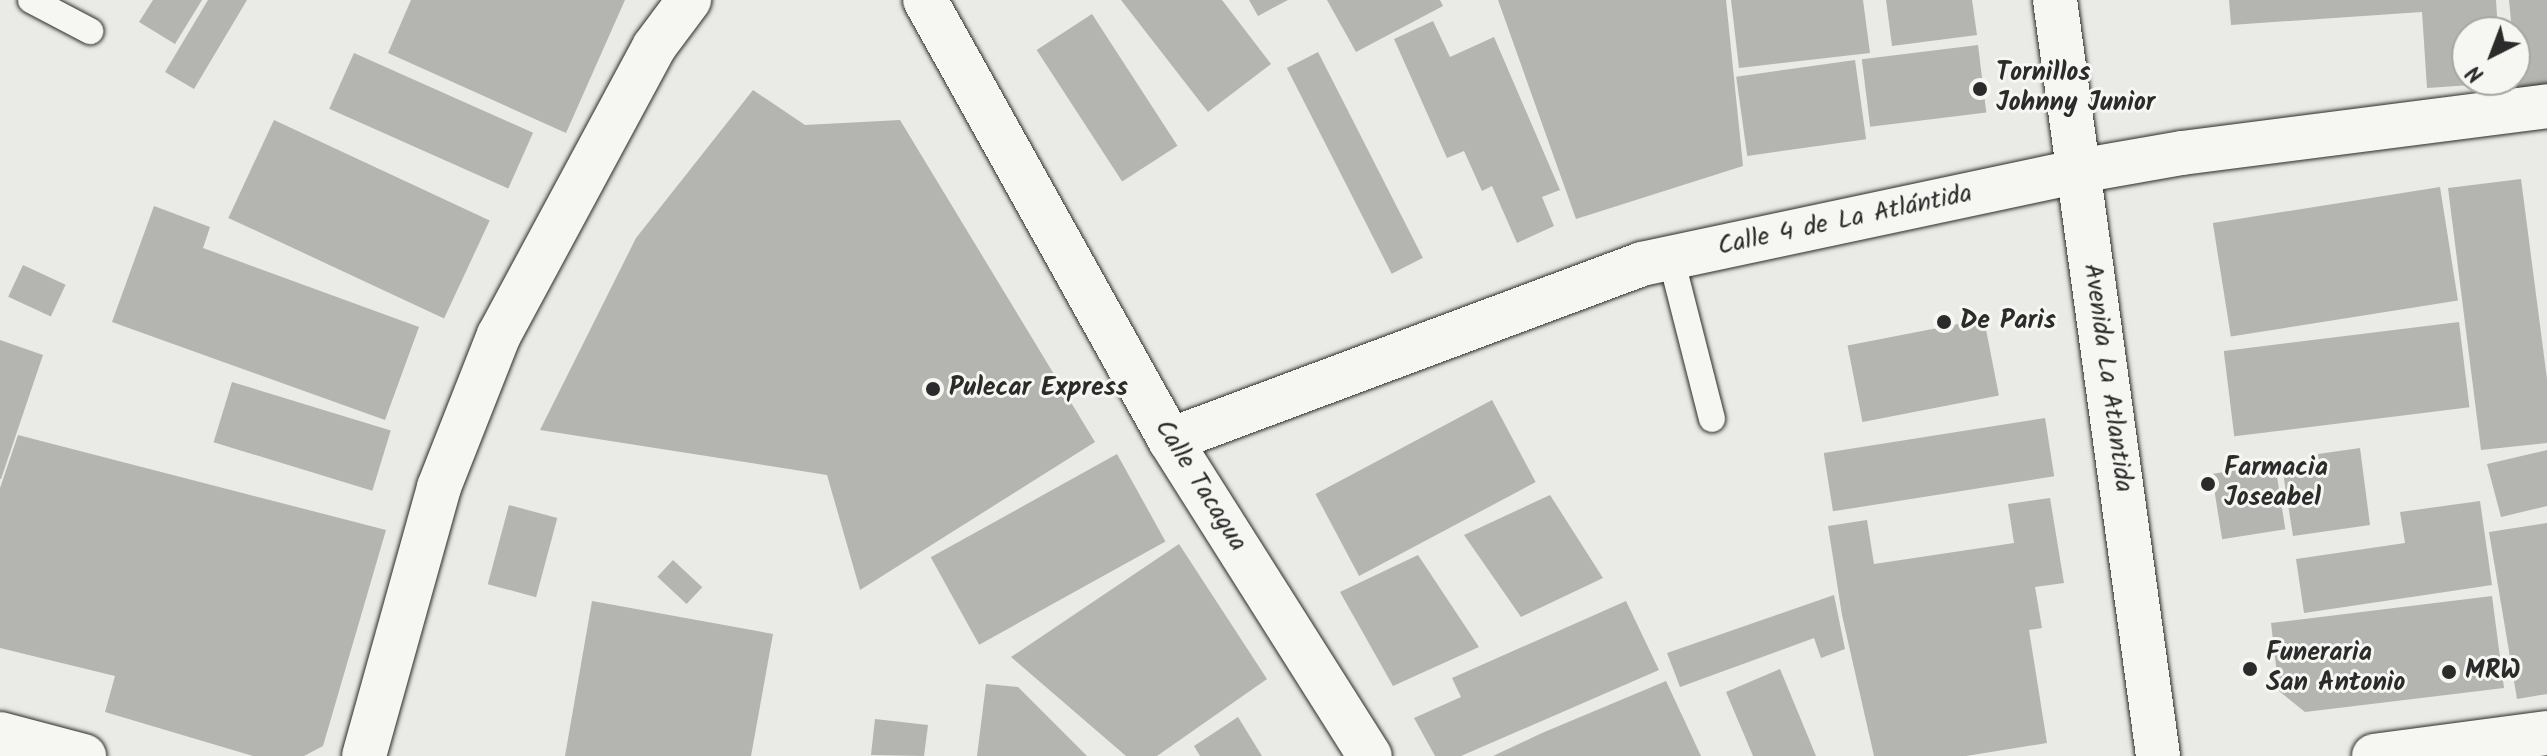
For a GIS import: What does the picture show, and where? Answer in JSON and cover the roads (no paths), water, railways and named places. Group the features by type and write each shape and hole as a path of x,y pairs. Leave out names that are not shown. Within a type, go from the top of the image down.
{"street":[{"path":"364,756 439,487 499,335 654,47 689,0"},
{"name":"Calle Tacagua","path":"925,0 1170,440 1370,756"},
{"name":"Avenida La Atlantida","path":"2055,0 2158,756"},
{"name":"Calle 4 de La Atlántida","path":"1170,440 1642,264 2079,171 2198,151 2547,106"},
{"path":"2374,756 2547,733"},
{"path":"0,734 84,756"}],"lane":[{"path":"31,0 90,31"},
{"path":"1671,258 1712,419"}],"place":[{"name":"Tornillos Johnny Junior","path":"1980,89"},
{"name":"De Paris","path":"1944,322"},
{"name":"Pulecar Express","path":"933,389"},
{"name":"Farmacia Joseabel","path":"2208,484"},
{"name":"Funeraria San Antonio","path":"2250,669"},
{"name":"MRW","path":"2449,672"}]}
